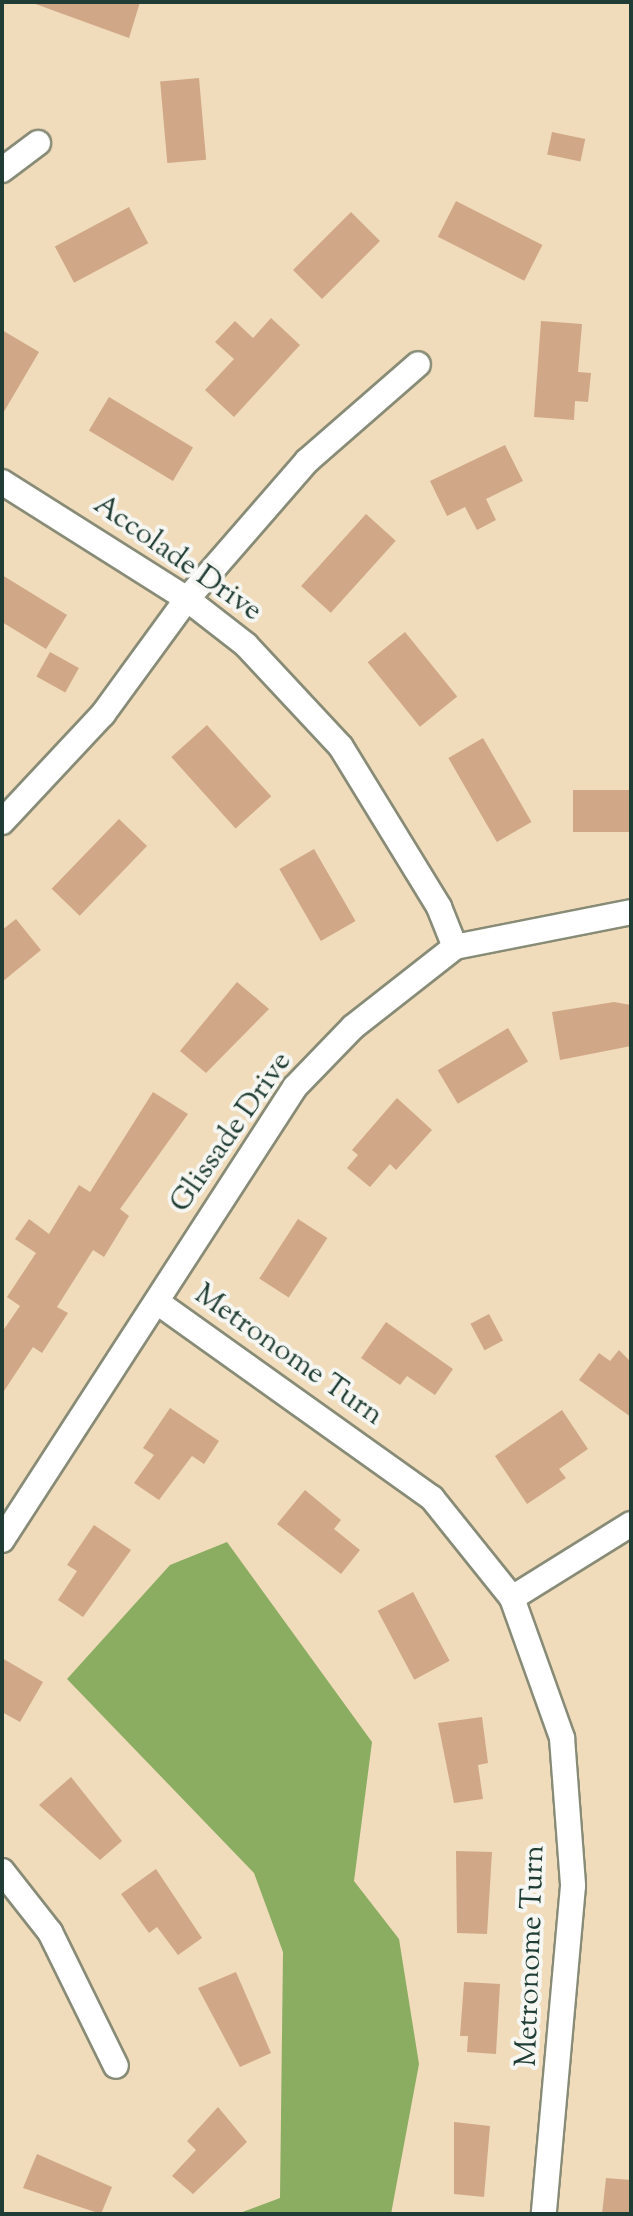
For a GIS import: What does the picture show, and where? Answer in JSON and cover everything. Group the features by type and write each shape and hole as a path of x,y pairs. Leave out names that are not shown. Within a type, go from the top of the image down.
{"street":[{"path":"2,170 38,143"},
{"path":"2,822 103,714 187,599 307,461 418,364"},
{"name":"Accolade Drive","path":"2,482 187,599 246,645 341,747 439,907 455,947"},
{"name":"Glissade Drive","path":"2,1540 295,1087 353,1027 455,947 631,912"},
{"name":"Metronome Turn","path":"157,1302 432,1498 512,1598 562,1738 573,1886 544,2214"},
{"path":"512,1598 631,1524"},
{"path":"2,1871 50,1932 116,2066"}],"green space":[{"path":"227,1542 372,1742 354,1881 399,1939 419,2064 391,2214 237,2214 280,2198 283,1952 254,1873 67,1679 170,1565"}],"building":[{"path":"30,2 140,2 129,38"},
{"path":"199,78 206,160 167,163 160,81"},
{"path":"552,132 585,139 580,162 547,154"},
{"path":"456,201 542,245 524,281 438,237"},
{"path":"129,207 148,243 74,283 55,246"},
{"path":"351,212 380,241 322,299 293,270"},
{"path":"271,318 300,345 234,417 205,390 234,359 215,342 235,321 253,338"},
{"path":"541,321 582,324 578,372 591,373 588,402 575,401 574,420 534,417"},
{"path":"2,330 39,352 2,415"},
{"path":"109,397 193,447 173,481 89,430"},
{"path":"505,445 523,481 486,499 496,520 477,530 465,507 447,516 430,481"},
{"path":"366,514 396,541 331,613 301,586"},
{"path":"2,575 67,615 46,649 2,622"},
{"path":"405,632 457,697 420,727 368,662"},
{"path":"50,652 79,668 65,692 36,676"},
{"path":"207,725 271,796 236,828 171,757"},
{"path":"483,738 532,822 497,842 448,758"},
{"path":"573,790 631,790 631,832 573,832"},
{"path":"119,819 147,846 80,916 52,889"},
{"path":"314,849 356,921 321,941 279,869"},
{"path":"16,919 41,950 2,982 2,930"},
{"path":"237,982 269,1009 206,1073 180,1051"},
{"path":"614,1002 631,1005 631,1046 560,1060 552,1012"},
{"path":"508,1028 528,1061 458,1104 438,1070"},
{"path":"153,1092 188,1114 120,1209 129,1216 104,1257 93,1250 57,1307 68,1313 42,1353 33,1347 2,1394 2,1332 20,1306 7,1297 36,1253 15,1239 29,1219 49,1234 79,1185 90,1192"},
{"path":"397,1098 432,1130 396,1170 390,1164 370,1187 347,1168 358,1155 352,1150"},
{"path":"298,1219 327,1238 289,1298 259,1279"},
{"path":"489,1314 503,1340 485,1350 470,1324"},
{"path":"386,1322 453,1369 435,1395 407,1376 400,1385 361,1358"},
{"path":"619,1350 631,1362 631,1417 579,1380 599,1353 610,1361"},
{"path":"170,1408 219,1441 204,1464 192,1456 159,1500 134,1483 154,1455 143,1448"},
{"path":"562,1410 588,1449 559,1469 566,1478 527,1504 495,1456"},
{"path":"305,1490 341,1520 334,1529 360,1550 341,1574 277,1524"},
{"path":"94,1525 131,1550 83,1617 58,1600 77,1571 67,1565"},
{"path":"413,1592 450,1661 414,1680 378,1611"},
{"path":"2,1658 43,1682 20,1722 2,1712"},
{"path":"482,1717 488,1763 478,1765 483,1799 454,1803 438,1723"},
{"path":"71,1777 122,1841 100,1860 39,1805"},
{"path":"456,1851 492,1852 487,1934 457,1933"},
{"path":"156,1869 202,1938 178,1955 157,1927 149,1933 121,1894"},
{"path":"236,1972 271,2053 240,2067 198,1988"},
{"path":"464,1982 500,1984 496,2054 467,2052 468,2036 460,2036"},
{"path":"218,2107 247,2142 193,2194 172,2176 196,2150 187,2141"},
{"path":"454,2122 490,2126 484,2197 454,2194"},
{"path":"37,2154 112,2187 101,2214 23,2188"},
{"path":"606,2178 631,2180 631,2214 602,2214"}]}
